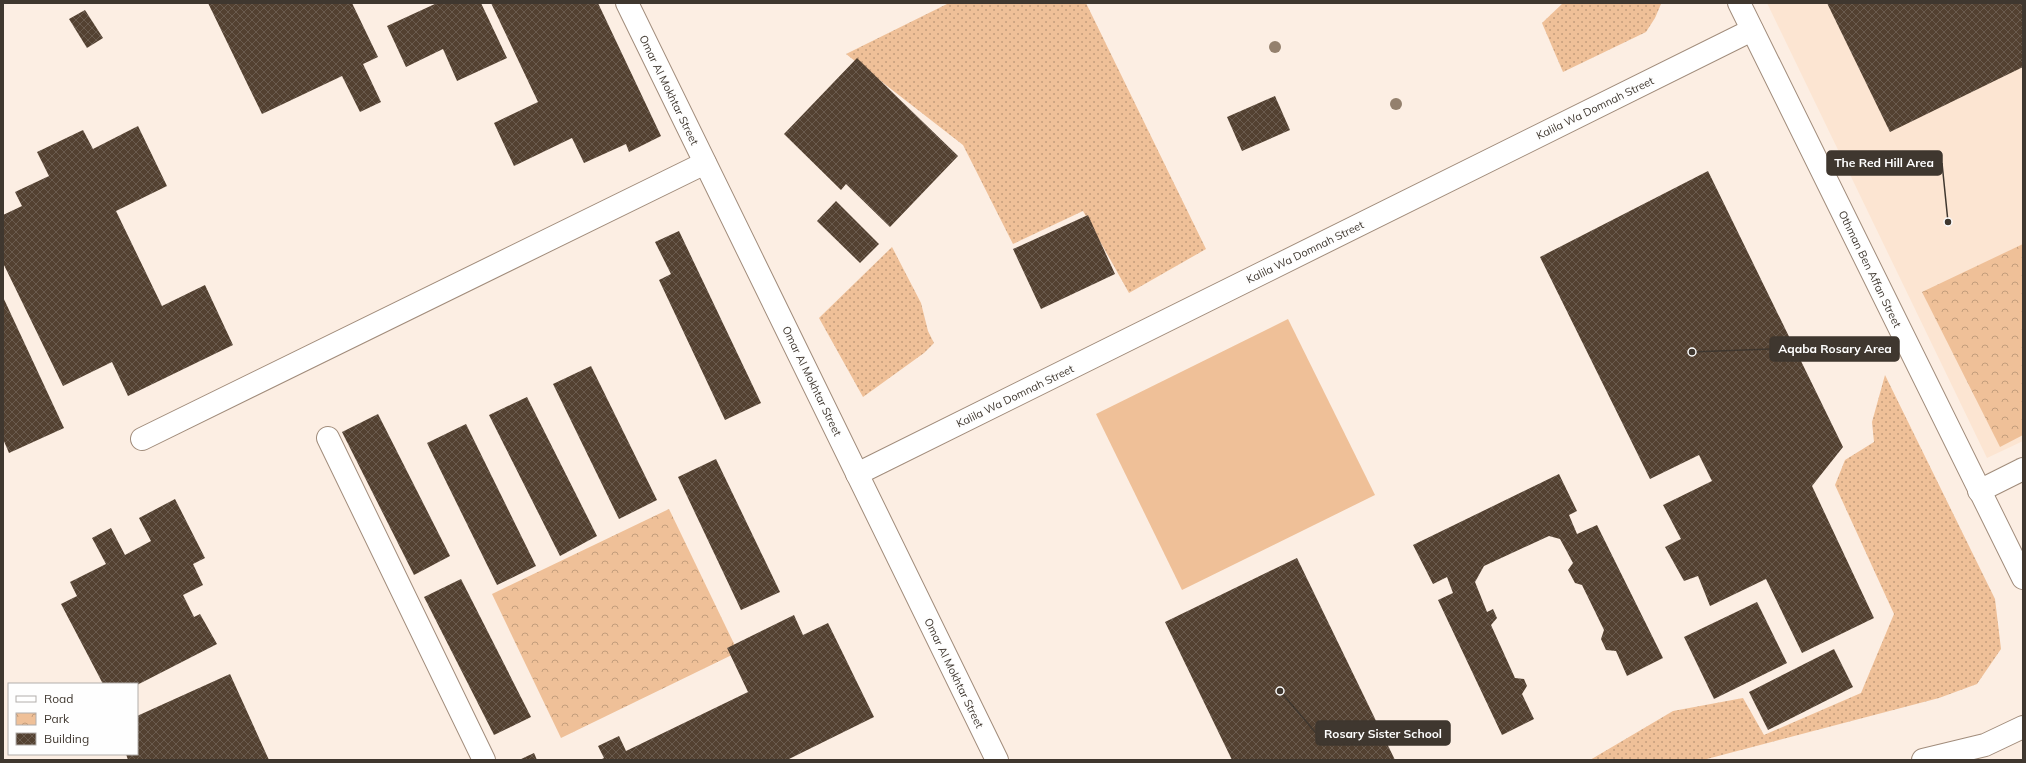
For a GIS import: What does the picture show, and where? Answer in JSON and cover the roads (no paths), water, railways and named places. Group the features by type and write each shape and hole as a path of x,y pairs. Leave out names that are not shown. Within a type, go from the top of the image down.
{"street":[{"name":"Omar Al Mokhtar Street","path":"627,3 997,760"},
{"name":"Othman Ben Affan Street","path":"1739,3 2023,578"},
{"name":"Kalila Wa Domnah Street","path":"857,474 1752,30"},
{"path":"142,439 705,163"},
{"path":"328,438 484,760"},
{"path":"1980,491 2023,469"},
{"path":"1923,760 1985,745 2023,727"}],"place":[{"name":"The Red Hill Area","path":"1948,222"},
{"name":"Aqaba Rosary Area","path":"1692,352"},
{"name":"Rosary Sister School","path":"1280,691"}]}
